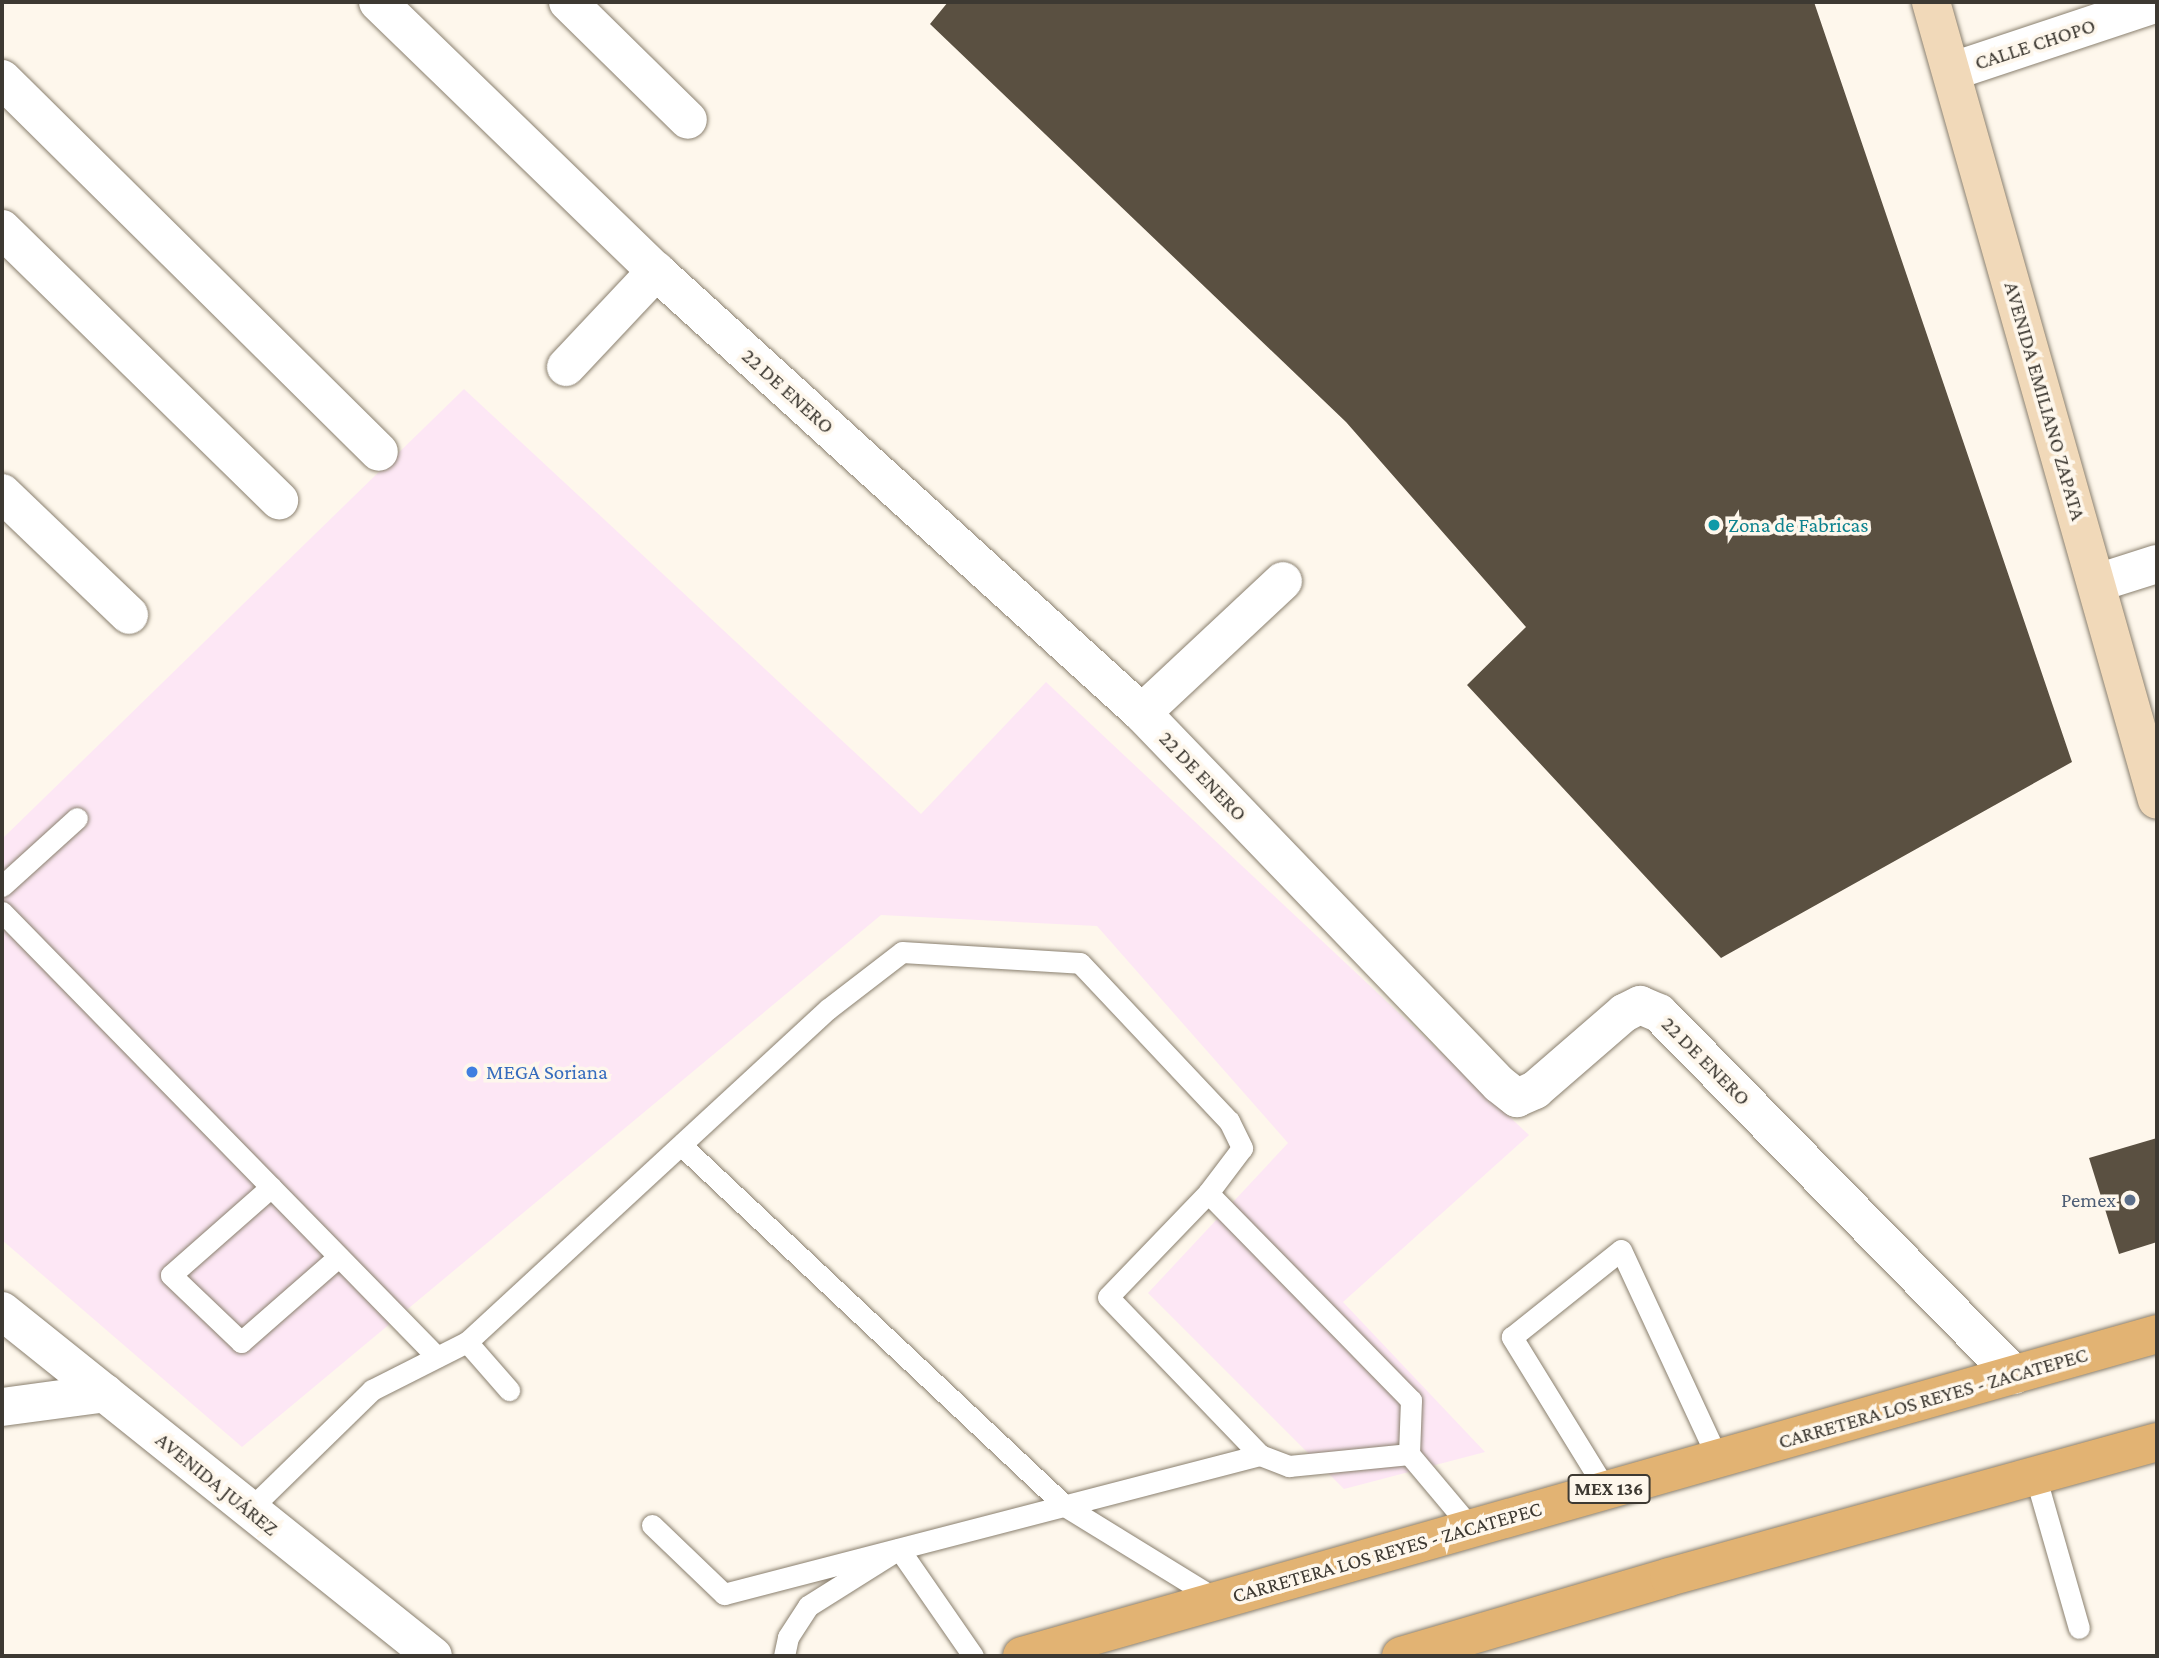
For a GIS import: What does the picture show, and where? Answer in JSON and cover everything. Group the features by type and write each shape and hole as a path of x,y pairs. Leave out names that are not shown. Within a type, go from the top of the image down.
{"main road":[{"name":"AVENIDA EMILIANO ZAPATA","path":"1931,2 1953,71 2157,800"},
{"name":"CARRETERA LOS REYES - ZACATEPEC","path":"1021,1656 2157,1334"},
{"path":"1412,1655 2157,1442"}],"street":[{"name":"22 DE ENERO","path":"378,2 656,271 1142,713 1517,1098 1535,1090 1625,1013 1640,1004 1659,1013 2014,1374"},
{"path":"568,2 688,120"},
{"name":"CALLE CHOPO","path":"1953,71 2157,3"},
{"path":"2,79 379,452"},
{"path":"2,229 279,500"},
{"path":"566,367 656,271"},
{"path":"2,493 129,615"},
{"path":"2097,583 2157,564"},
{"path":"1142,713 1283,581"},
{"name":"AVENIDA JUÁREZ","path":"8,1325 105,1394 433,1656"},
{"path":"2,1407 105,1394"}],"lane":[{"path":"2,886 77,818"},
{"path":"2,912 437,1357"},
{"path":"249,1510 372,1390 467,1342 828,1009 902,952 1080,962 1229,1121 1242,1147 1208,1193 1108,1297 1260,1455 1289,1465 1409,1454"},
{"path":"681,1145 1065,1506 1219,1600"},
{"path":"271,1187 172,1275 241,1342 338,1257"},
{"path":"1208,1193 1411,1400 1409,1454 1472,1529"},
{"path":"1606,1490 1512,1337 1621,1250 1718,1459"},
{"path":"467,1342 509,1390"},
{"path":"652,1525 724,1594 1260,1455"},
{"path":"2035,1475 2079,1628"},
{"path":"784,1656 788,1637 808,1606 899,1549"},
{"path":"899,1549 973,1656"}],"shaded area":[{"path":"464,389 921,814 1046,682 1529,1135 1343,1302 1485,1452 1344,1489 1148,1293 1288,1143 1097,926 881,915 242,1447 2,1240 2,839"}],"building":[{"name":"Zona de Fabricas","path":"948,2 1814,2 2072,762 1721,958 1467,685 1526,627 1346,422 930,24"},
{"name":"Pemex","path":"2157,1138 2157,1242 2119,1254 2089,1158"}],"place":[{"name":"Zona de Fabricas","path":"1714,525"},
{"name":"MEGA Soriana","path":"472,1072"},
{"name":"Pemex","path":"2130,1200"}]}
